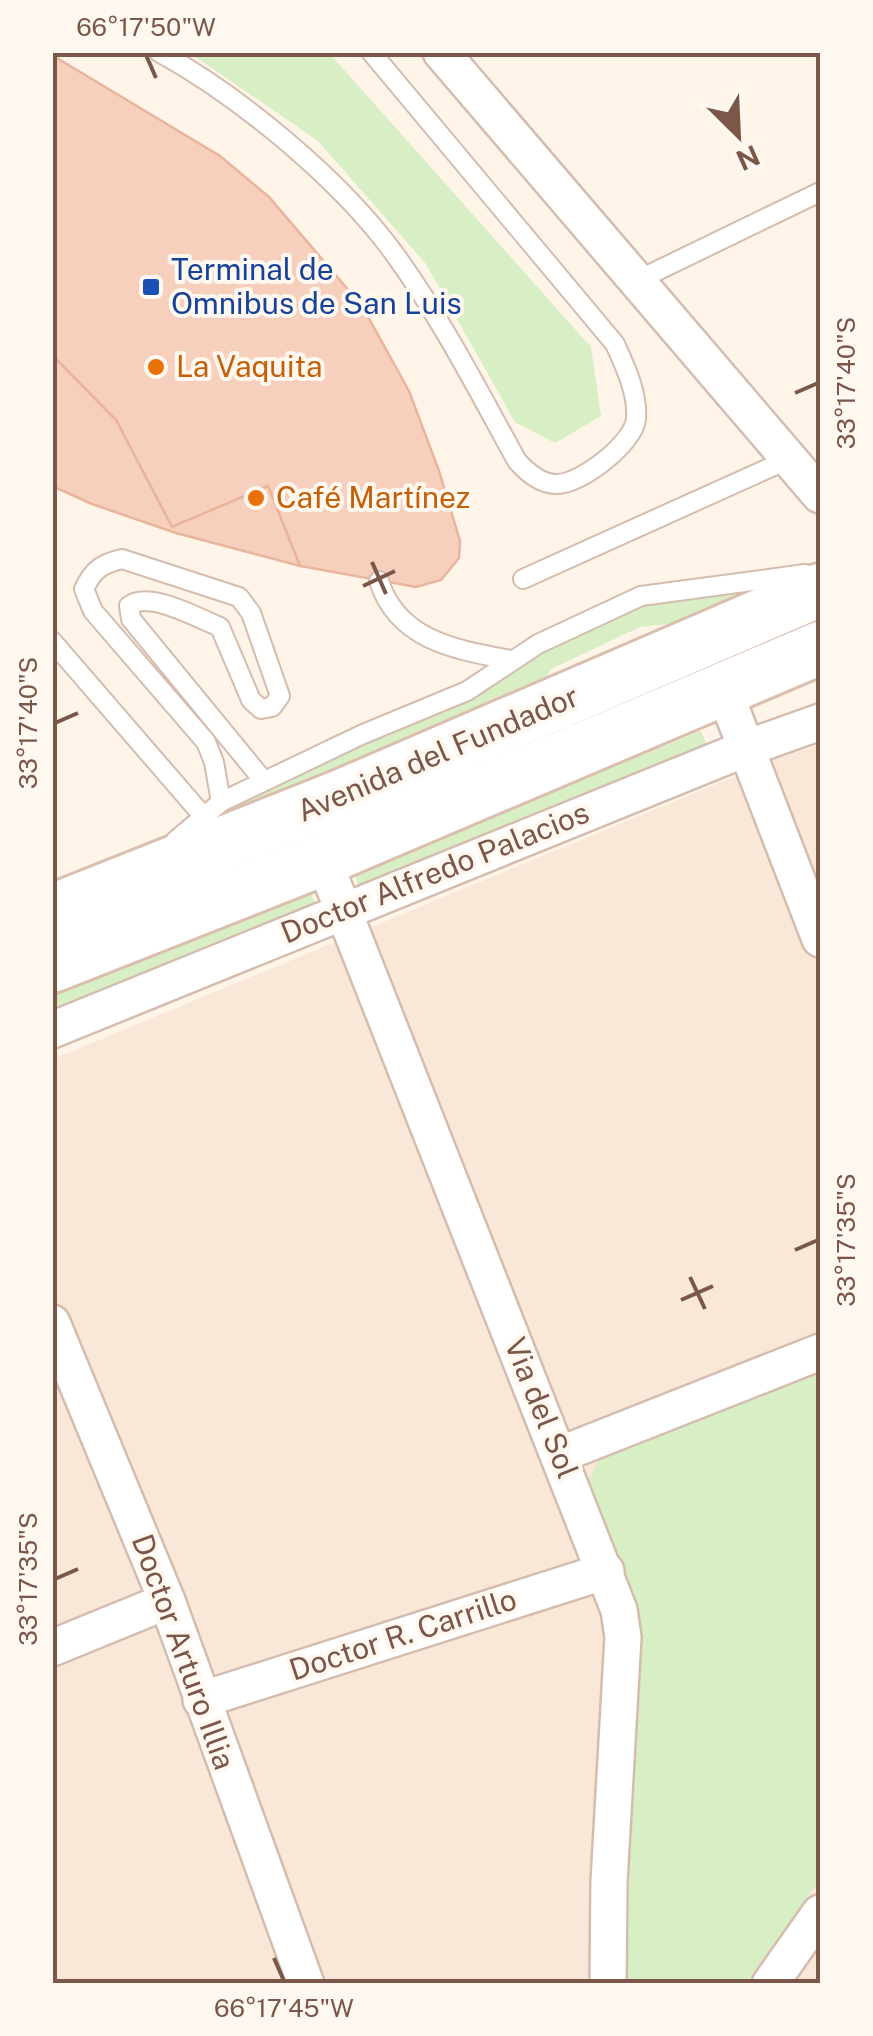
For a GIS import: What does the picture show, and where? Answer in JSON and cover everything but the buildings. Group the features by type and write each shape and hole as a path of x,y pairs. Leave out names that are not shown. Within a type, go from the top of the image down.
{"main road":[{"name":"Avenida del Fundador","path":"52,911 339,797 820,590"},
{"name":"Avenida del Fundador","path":"52,966 323,859 820,648"}],"street":[{"path":"441,52 820,496"},
{"path":"723,688 820,939"},
{"name":"Doctor Alfredo Palacios","path":"52,1030 747,748 820,722"},
{"name":"Via del Sol","path":"323,859 606,1570 624,1637 608,1984"},
{"name":"Doctor Arturo Illia","path":"52,1324 167,1601 306,1984"},
{"path":"559,1454 820,1352"},
{"name":"Doctor R. Carrillo","path":"201,1700 606,1570"},
{"path":"52,1648 167,1601"},
{"path":"770,1984 820,1914"}],"lane":[{"path":"159,52 262,123 334,185 394,254 443,327 517,460 531,476 554,485 576,480 626,443 636,420 628,373 615,344 371,52"},
{"path":"636,281 820,192"},
{"path":"523,580 788,460"},
{"path":"221,802 206,742 93,611 84,590 92,572 105,564 122,560 239,597 251,613 280,696 272,707 261,709 251,700 220,627 150,600 135,601 129,606 131,619 263,780"},
{"path":"126,881 221,802 467,691 538,644 642,596 820,572"},
{"path":"379,581 392,610 428,638 453,649 511,660"},
{"path":"52,641 204,817"}],"shaded area":[{"path":"820,745 820,1983 53,1984 53,1059 779,758"}],"green space":[{"path":"190,53 329,53 591,347 601,416 555,443 515,422 426,264 318,141"},
{"path":"750,589 754,599 707,620 640,627 551,669 537,694 244,810 240,802 470,700 519,666 642,604"},
{"path":"701,731 709,751 361,892 353,872"},
{"path":"309,889 317,908 53,1015 53,992"},
{"path":"820,1372 820,1879 746,1983 626,1983 639,1615 588,1481 599,1460"}],"place":[{"name":"Terminal de Omnibus de San Luis","path":"151,287"},
{"name":"La Vaquita","path":"156,367"},
{"name":"Café Martínez","path":"256,498"}]}
